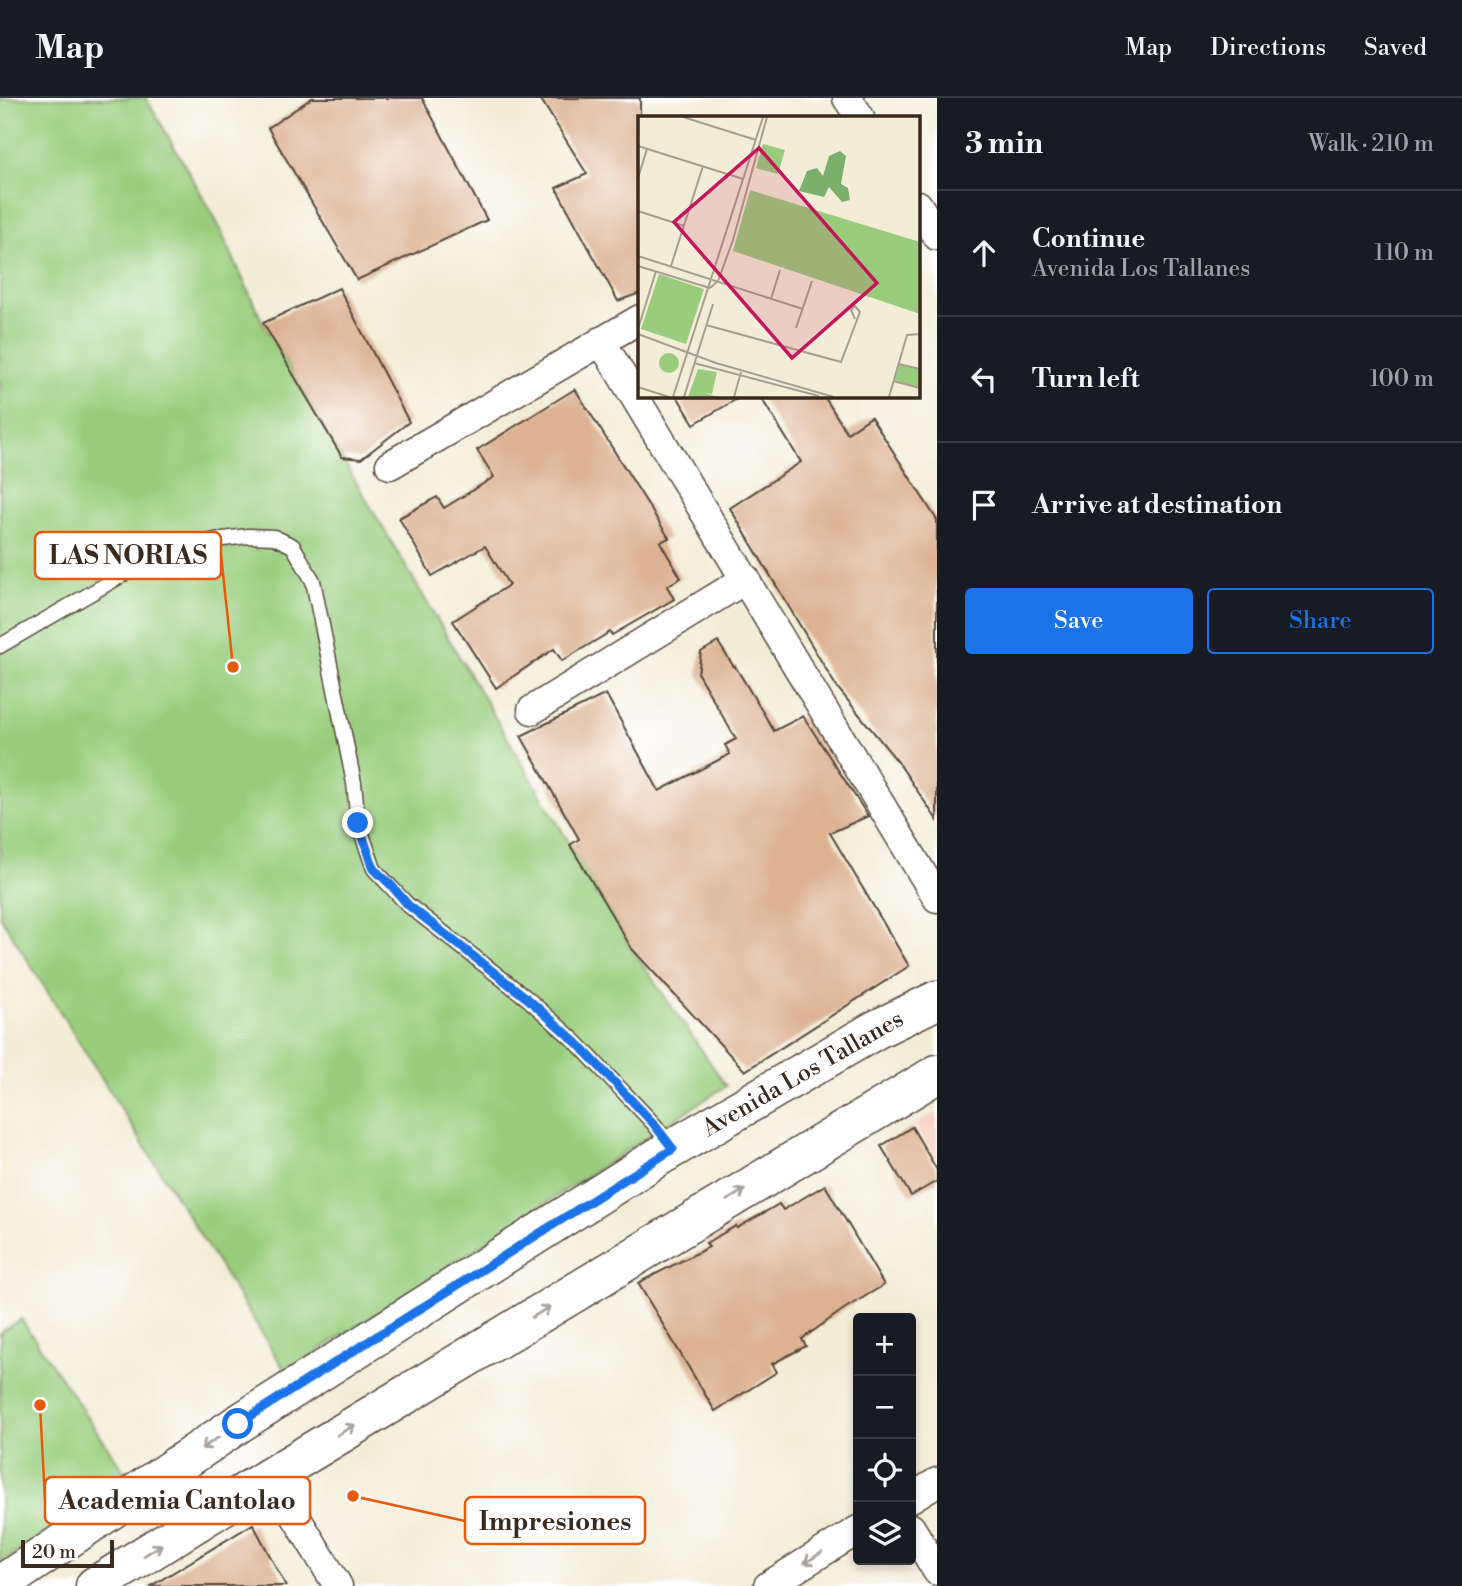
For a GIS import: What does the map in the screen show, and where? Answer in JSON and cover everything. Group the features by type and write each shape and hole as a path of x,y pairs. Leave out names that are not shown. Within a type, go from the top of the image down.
{"main road":[{"name":"Avenida Los Tallanes","path":"0,1585 238,1424 673,1149 877,1029 937,1000"},
{"path":"95,1586 271,1476 937,1074"}],"street":[{"path":"847,98 859,116"},
{"path":"920,208 937,236"},
{"path":"390,465 638,320"},
{"path":"601,341 937,898"},
{"path":"532,710 746,579"},
{"path":"271,1476 338,1586"},
{"path":"916,1495 937,1482"},
{"path":"768,1586 853,1533"},
{"path":"916,1536 937,1571"}],"lane":[{"path":"0,646 155,556 215,540 248,536 274,537 293,546 313,581 354,783 358,823 374,869 408,905 528,999 577,1043 653,1123 673,1149"}],"shaded area":[{"path":"937,1112 937,1161 914,1125"}],"green space":[{"path":"0,98 146,98 214,216 263,323 360,489 632,949 726,1086 286,1372 0,916"},
{"path":"21,1319 128,1477 0,1564 0,1333"}],"building":[{"path":"312,98 422,98 487,220 357,280 268,128"},
{"path":"540,98 640,98 638,294 618,301 556,188 587,174"},
{"path":"339,288 409,422 361,459 342,457 263,323"},
{"path":"575,389 669,538 660,542 681,578 667,586 674,599 612,635 610,632 562,661 554,649 496,688 453,621 509,585 485,546 432,576 399,518 437,497 444,508 494,477 477,450"},
{"path":"678,397 740,397 694,424"},
{"path":"761,397 825,397 847,433 871,417 937,520 937,820 898,762 836,686 730,508 801,462"},
{"path":"718,642 774,731 803,716 868,816 830,833 909,966 745,1071 632,949 570,845 579,839 521,736 606,694 659,791 730,754 725,745 736,739 698,674 701,652"},
{"path":"912,1127 937,1170 937,1181 911,1196 881,1146"},
{"path":"825,1185 884,1285 802,1339 806,1346 772,1364 777,1372 715,1411 638,1283 709,1247 706,1243 736,1226 737,1228 779,1204 783,1210"},
{"path":"253,1524 286,1586 151,1586"}],"place":[{"name":"LAS NORIAS","path":"233,667"},
{"name":"Academia Cantolao","path":"40,1405"},
{"name":"Impresiones","path":"353,1496"}],"route":[{"path":"238,1424 673,1149 653,1123 577,1043 528,999 408,905 374,869 358,823"}]}
